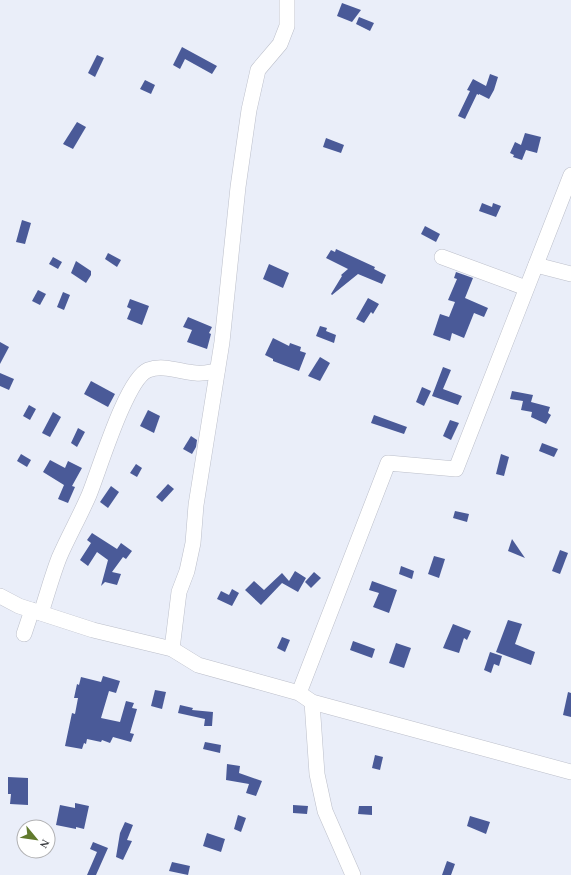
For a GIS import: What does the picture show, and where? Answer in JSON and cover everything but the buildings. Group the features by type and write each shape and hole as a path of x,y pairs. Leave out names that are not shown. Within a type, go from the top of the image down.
{"street":[{"path":"172,648 179,592 187,571 193,543 196,505 226,314 238,187 249,110 258,70 280,44 287,26 287,0"},
{"path":"299,692 388,463 456,469 571,175"},
{"path":"442,257 526,288"},
{"path":"536,265 571,274"},
{"path":"24,634 36,612 59,558 89,495 120,410 142,373 149,369 174,369 196,374 217,371"},
{"path":"0,596 19,606 93,630 172,648 198,665 299,692 312,702 571,772"},
{"path":"312,702 317,774 325,811 353,875"}]}
